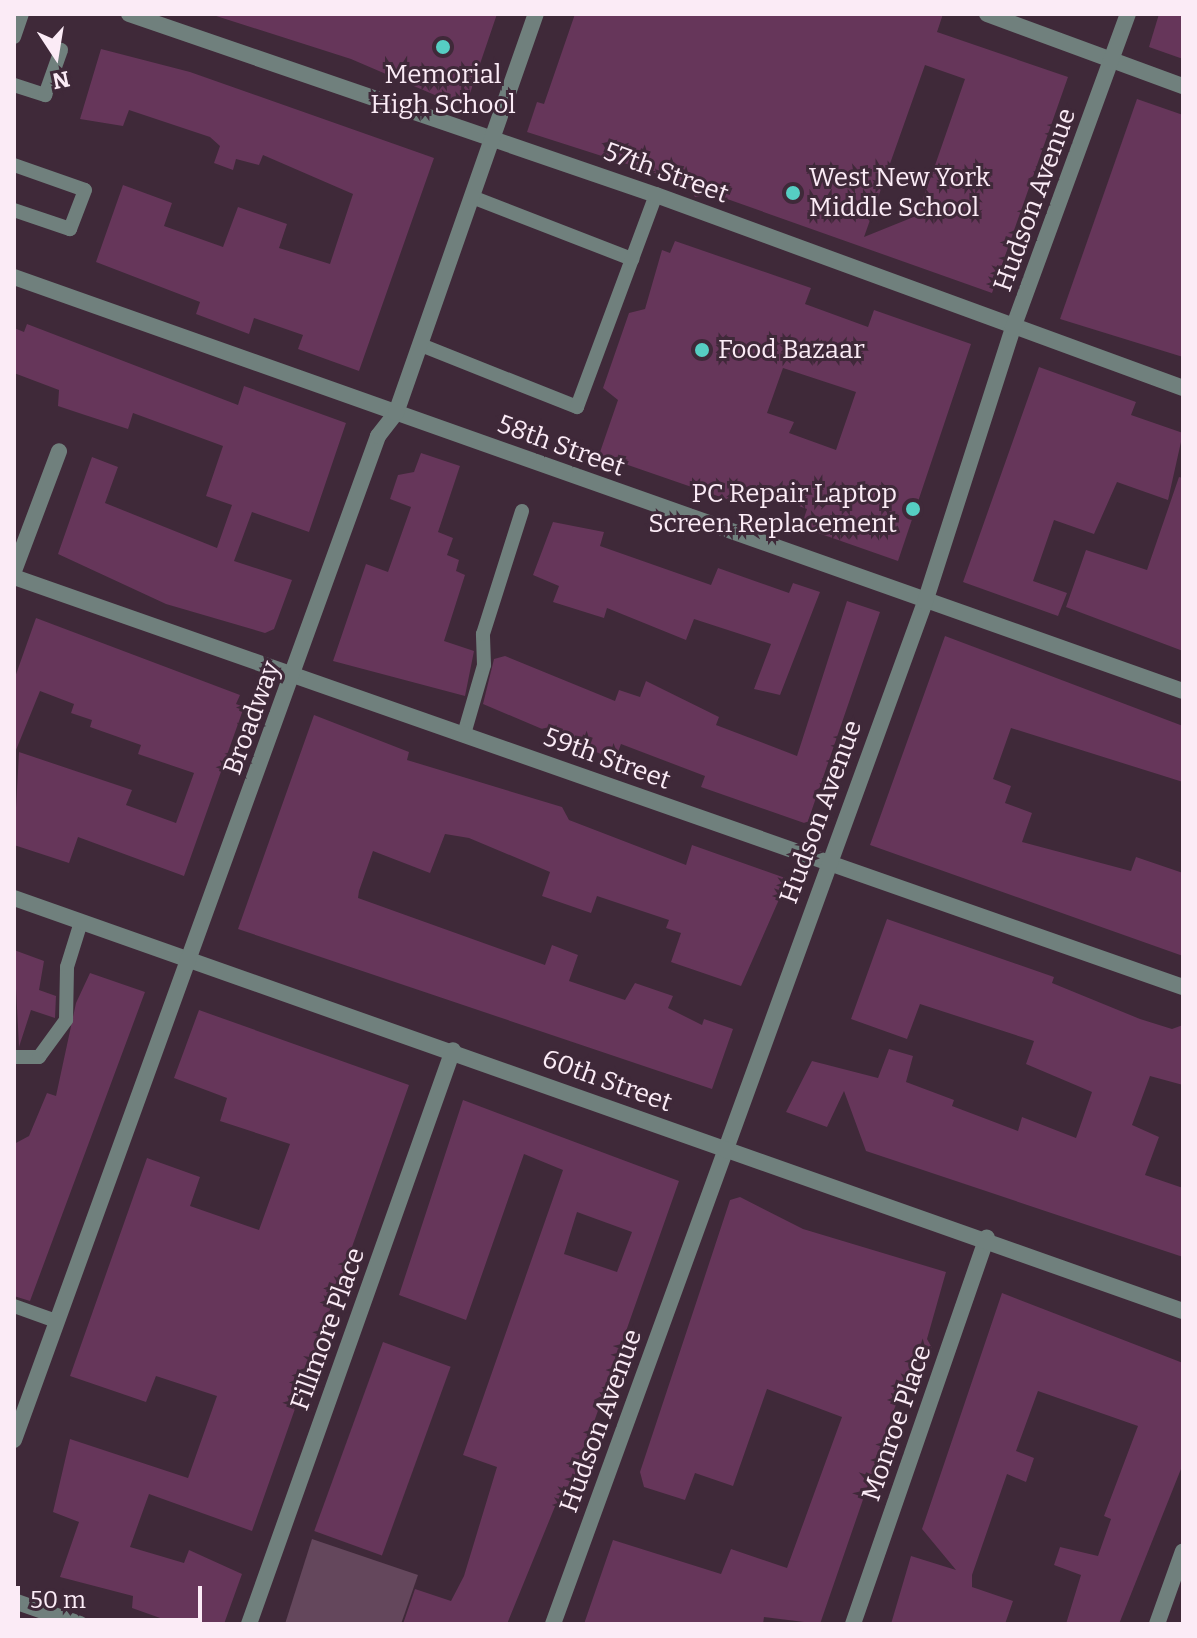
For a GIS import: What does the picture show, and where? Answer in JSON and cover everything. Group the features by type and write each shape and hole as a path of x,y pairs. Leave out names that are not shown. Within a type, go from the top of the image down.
{"street":[{"name":"57th Street","path":"129,14 656,195 1183,388"},
{"name":"Broadway","path":"14,1440 378,436 396,413 421,345 536,14"},
{"path":"987,14 1183,86"},
{"name":"Hudson Avenue","path":"553,1624 827,864 925,602 1013,328 1128,14"},
{"name":"58th Street","path":"14,277 1183,691"},
{"path":"14,574 59,451"},
{"name":"59th Street","path":"14,574 293,677 464,734 1183,987"},
{"name":"60th Street","path":"14,898 453,1050 724,1149 987,1238 1183,1311"},
{"name":"Fillmore Place","path":"249,1624 453,1050"},
{"name":"Monroe Place","path":"853,1624 987,1238"},
{"path":"1157,1624 1183,1551"},
{"path":"14,1601 80,1624"}],"lane":[{"path":"14,37 22,14"},
{"path":"14,85 45,95 61,50"},
{"path":"14,165 85,190 70,229 14,210"},
{"path":"421,345 577,407 656,195"},
{"path":"472,197 632,259"},
{"path":"464,734 484,665 483,634 522,511"},
{"path":"14,1057 39,1057 66,1020 72,991 67,967 81,922"},
{"path":"14,1306 56,1321"}],"shaded area":[{"path":"312,1539 418,1575 401,1624 285,1624"}],"building":[{"path":"210,14 497,14 465,108 351,59"},
{"name":"West New York Middle School","path":"575,14 943,14 937,32 1068,77 992,293 713,194 695,197 686,183 527,132 537,102 544,104","holes":["925,65 965,79 916,216 864,237"]},
{"path":"1159,14 1183,14 1183,59 1149,47"},
{"path":"101,49 190,72 434,158 359,371 298,349 303,335 254,318 249,334 196,314 200,302 96,262 123,185 172,203 164,226 223,247 238,207 287,224 279,248 330,264 353,194 263,155 259,165 236,159 233,170 214,163 220,146 210,137 129,110 123,126 80,119"},
{"path":"1137,99 1183,115 1183,357 1060,319"},
{"path":"675,241 811,288 805,304 868,327 874,310 971,344 898,561 801,527 807,509 741,485 735,502 599,455 618,400 603,388 629,313 645,309 662,250 670,253","holes":["783,368 856,392 836,450 789,433 794,422 767,413"]},
{"path":"27,324 238,405 244,386 346,423 309,532 252,512 234,561 292,580 274,629 265,633 166,604 58,554 92,457 118,467 105,503 217,548 232,505 206,496 223,446 133,413 128,429 58,406 59,390 14,373 14,328 24,332"},
{"path":"1039,367 1136,402 1131,415 1183,433 1168,500 1117,482 1094,534 1054,520 1033,581 1067,593 1058,616 963,582"},
{"path":"421,453 460,466 438,532 453,538 447,555 459,560 456,571 465,575 444,641 474,651 465,696 333,661 366,564 388,572 411,507 390,499 398,475 414,472"},
{"path":"1179,477 1183,478 1183,651 1066,607 1086,550 1147,570"},
{"path":"553,522 604,532 600,546 711,585 718,568 789,593 793,583 820,592 780,695 754,689 771,644 694,619 686,640 607,608 604,618 553,602 559,586 533,575"},
{"path":"847,601 880,612 807,824 701,787 705,776 621,744 615,760 483,704 494,659 505,656 615,701 619,690 640,697 646,681 719,717 716,725 797,756"},
{"path":"36,618 240,695 236,704 244,707 184,876 78,837 69,863 14,845 19,752 132,790 126,805 176,823 194,773 138,754 141,745 90,727 92,720 71,713 74,704 40,691 14,755 14,680"},
{"path":"945,636 1183,726 1183,782 1011,728 993,779 1011,786 1005,803 1032,813 1022,842 1131,871 1136,857 1183,873 1183,956 870,845"},
{"path":"314,715 409,752 407,760 562,807 569,820 686,865 692,845 788,879 741,986 671,962 681,933 666,928 669,920 597,896 591,913 542,896 550,872 469,838 445,834 430,873 373,851 358,898 545,965 552,945 578,955 569,981 625,1000 635,983 673,996 668,1008 702,1025 704,1019 733,1029 712,1089 238,929"},
{"path":"887,919 1054,977 1052,983 1140,1019 1172,1029 1183,1025 1183,1085 1150,1076 1132,1125 1159,1137 1145,1175 1183,1188 1183,1257 866,1151 844,1091 827,1127 786,1112 812,1061 878,1078 889,1049 913,1056 906,1082 954,1100 952,1106 1018,1131 1022,1117 1076,1138 1092,1092 1026,1064 1034,1041 920,1004 907,1039 851,1019"},
{"path":"14,950 44,961 39,990 56,996 55,1018 31,1010 19,1047"},
{"path":"90,973 145,992 30,1301 14,1296 14,1144 29,1136 47,1093 56,1096 76,1003"},
{"path":"199,1010 409,1085 252,1531 149,1494 130,1547 184,1563 189,1550 242,1574 224,1624 177,1624 132,1608 133,1596 60,1577 79,1522 53,1512 70,1439 188,1478 217,1396 156,1376 146,1402 70,1376 147,1158 200,1177 190,1206 259,1230 290,1144 220,1121 227,1098 174,1078"},
{"path":"463,1100 679,1181 564,1507 556,1504 507,1624 403,1624 415,1589 451,1601 464,1576 497,1467 463,1455 563,1170 524,1154 466,1320 399,1295","holes":["577,1212 632,1232 617,1272 564,1254"]},
{"path":"740,1197 803,1229 946,1272 927,1339 932,1348 916,1363 895,1407 820,1624 764,1617 763,1624 584,1624 613,1540 721,1574 731,1549 787,1568 842,1417 767,1389 733,1486 695,1473 685,1500 644,1487 640,1472 730,1200"},
{"path":"1002,1293 1183,1363 1183,1464 1119,1624 1066,1624 1081,1575 1054,1565 1060,1547 1098,1556 1111,1519 1104,1516 1138,1426 1038,1391 1016,1451 1034,1458 1026,1482 1007,1474 972,1575 972,1587 1013,1601 1005,1624 891,1624 911,1556 956,1570 922,1529"},
{"path":"383,1342 451,1367 382,1556 314,1531"}],"place":[{"name":"Memorial High School","path":"443,47"},
{"name":"West New York Middle School","path":"793,193"},
{"name":"Food Bazaar","path":"702,350"},
{"name":"PC Repair Laptop Screen Replacement","path":"913,509"}]}
